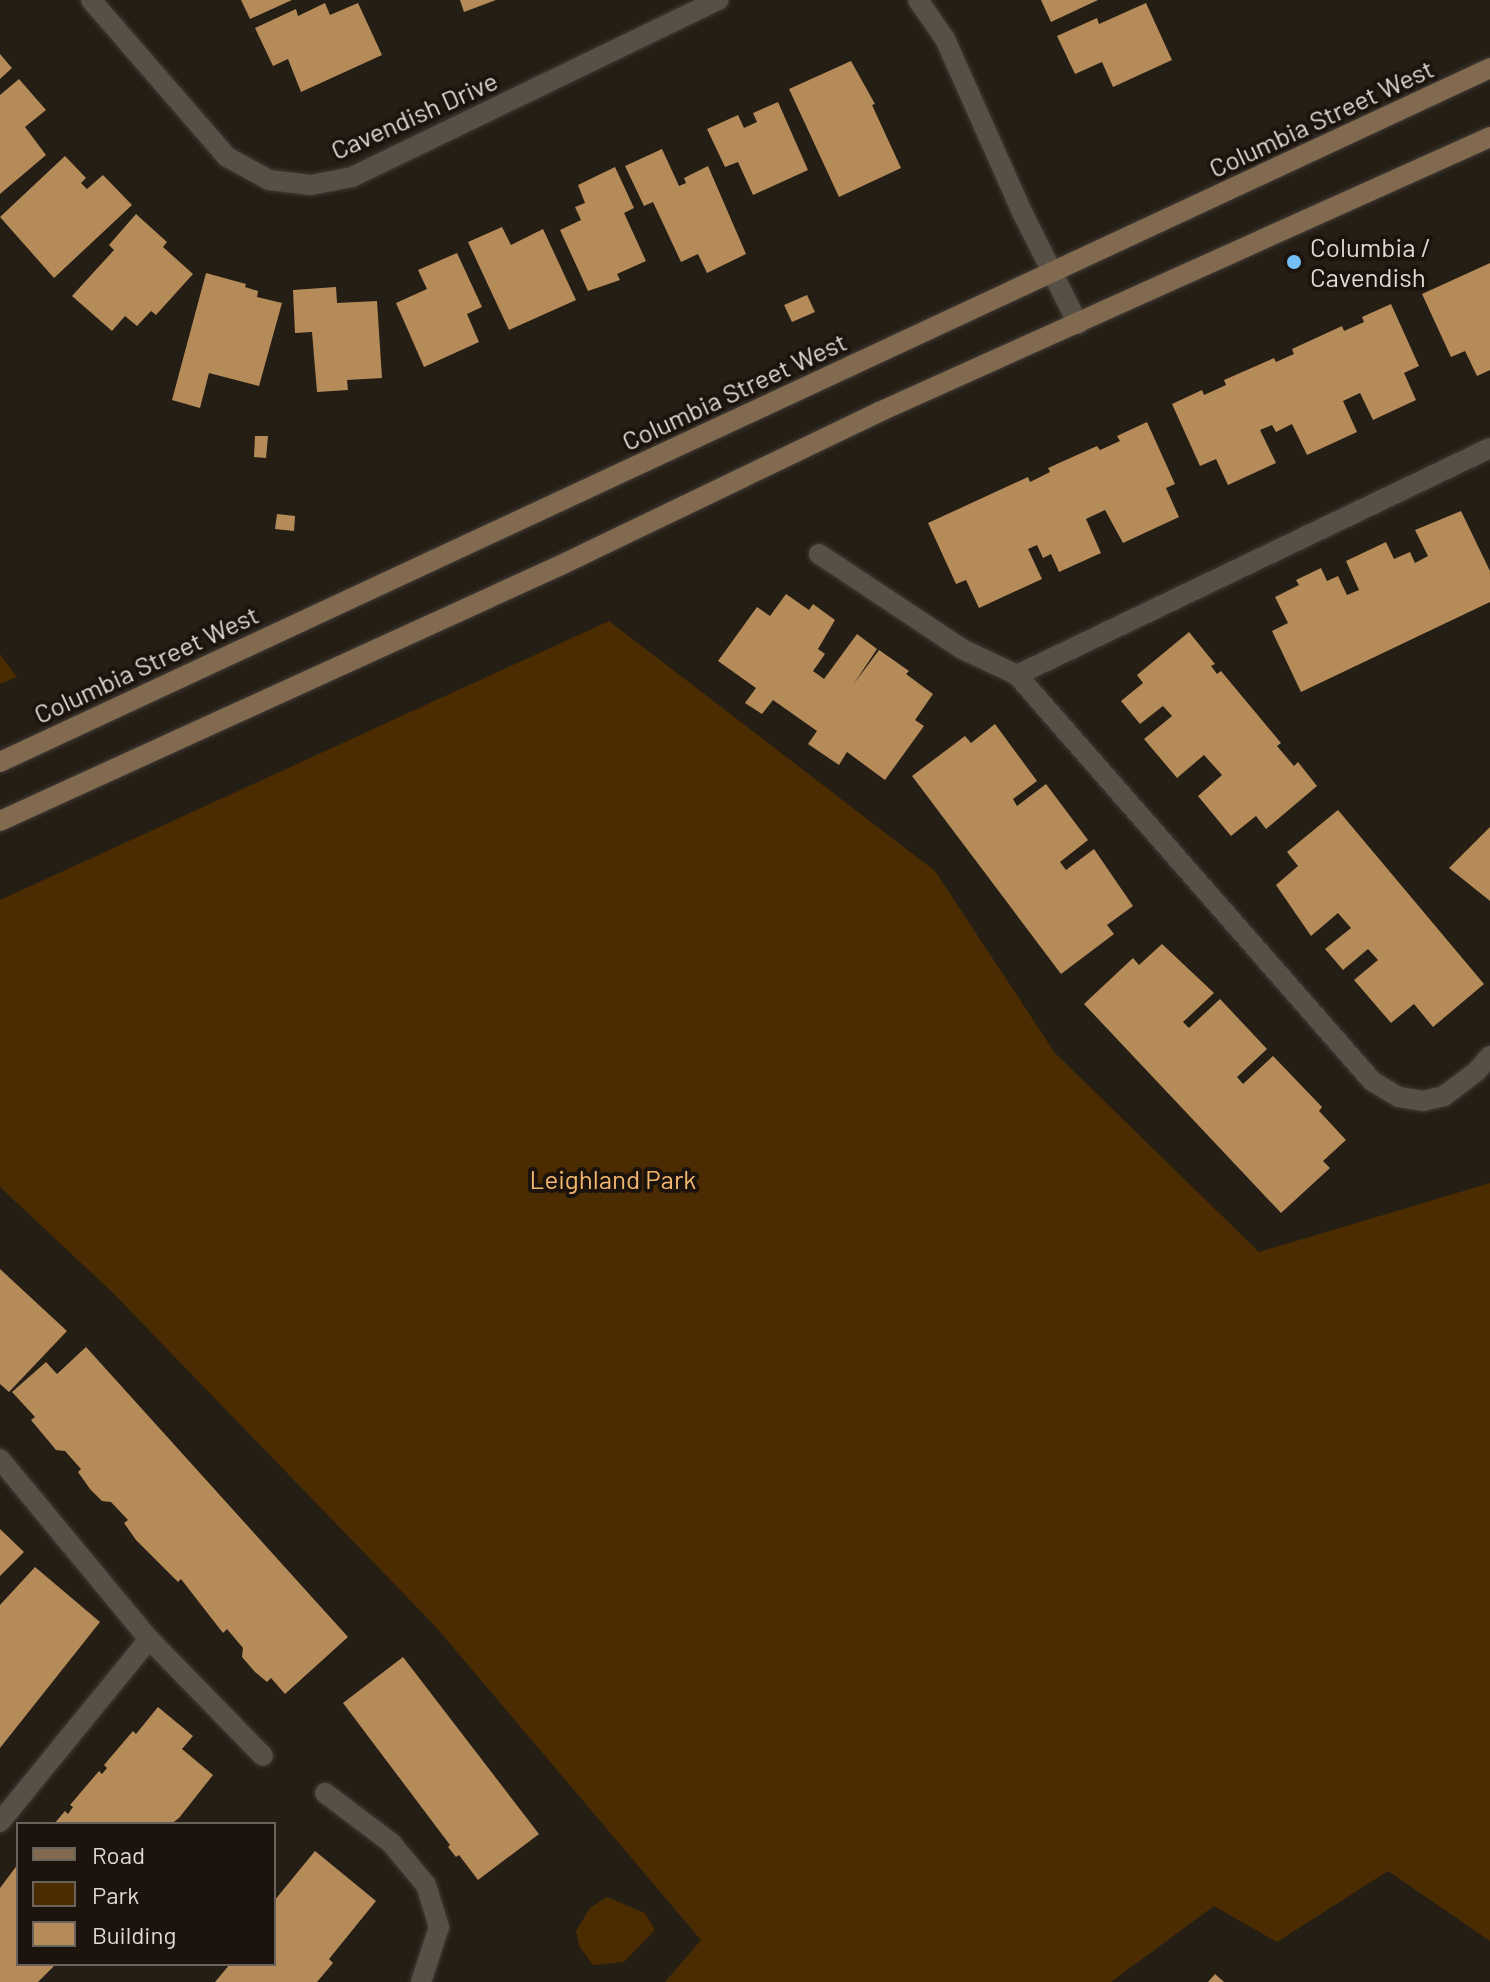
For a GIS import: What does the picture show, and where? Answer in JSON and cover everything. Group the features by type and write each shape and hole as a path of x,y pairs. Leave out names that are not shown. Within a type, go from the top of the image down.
{"main road":[{"name":"Columbia Street West","path":"0,762 1490,68"},
{"path":"0,821 561,565 879,412 1490,137"}],"street":[{"name":"Cavendish Drive","path":"91,0 227,157 269,180 311,185 352,177 718,0"},
{"path":"918,0 945,39 1078,324"},
{"path":"1017,675 1490,448"},
{"path":"819,554 962,649 1017,675 1372,1081 1399,1097 1423,1101 1444,1096 1477,1071 1490,1056"},
{"path":"0,1459 149,1639 263,1756"},
{"path":"0,1822 149,1639"},
{"path":"325,1793 391,1843 426,1885 439,1927 421,1982"}],"green space":[{"name":"Leighland Park","path":"609,621 935,871 1055,1053 1259,1252 1490,1183 1490,1941 1388,1871 1277,1942 1214,1906 1111,1982 665,1982 701,1940 435,1626 113,1293 0,1187 0,900"},
{"path":"0,654 17,677 0,684"},
{"path":"607,1897 645,1913 655,1930 624,1962 593,1965 579,1946 576,1931 590,1908"}],"building":[{"path":"241,0 292,0 250,19"},
{"path":"460,0 496,0 464,12"},
{"path":"1041,0 1098,0 1051,22"},
{"path":"325,3 330,15 358,3 382,55 301,92 288,59 273,66 255,28 296,9 298,16"},
{"path":"1146,3 1172,60 1113,87 1102,62 1075,74 1057,36 1097,18 1099,24"},
{"path":"0,54 12,68 0,79"},
{"path":"851,61 875,104 872,105 901,168 839,197 789,89"},
{"path":"19,79 46,110 25,127 46,155 0,194 0,95"},
{"path":"778,102 808,170 753,195 738,162 725,167 707,129 738,115 744,128 757,122 753,113"},
{"path":"662,149 679,186 686,183 684,178 708,166 746,254 707,273 698,254 681,262 653,202 644,206 625,166"},
{"path":"65,156 86,178 81,183 87,189 103,175 132,205 54,278 0,217"},
{"path":"615,167 634,208 624,213 646,261 617,274 620,280 588,291 560,230 581,220 575,207 585,203 578,185"},
{"path":"136,214 167,242 163,247 193,274 156,315 151,311 137,326 125,316 112,331 72,296 114,250 109,245"},
{"path":"502,227 511,245 543,229 576,300 509,330 468,242"},
{"path":"457,253 482,307 467,314 479,342 424,367 396,303 427,289 418,270"},
{"path":"1490,263 1490,370 1477,376 1465,351 1451,357 1422,294"},
{"path":"206,273 246,284 245,287 258,291 257,297 282,303 259,386 209,373 200,408 172,400"},
{"path":"336,287 337,303 377,301 382,378 347,380 348,390 317,392 312,332 295,333 293,290"},
{"path":"807,295 815,312 792,322 784,305"},
{"path":"1391,304 1419,366 1404,373 1416,400 1373,420 1360,393 1343,401 1357,432 1307,455 1292,424 1276,432 1272,425 1260,430 1276,463 1228,485 1216,459 1200,466 1172,404 1202,390 1204,395 1226,385 1224,380 1274,358 1276,362 1294,354 1292,349 1342,326 1344,331 1364,322 1362,317"},
{"path":"1147,422 1175,484 1166,488 1179,517 1123,543 1105,510 1086,519 1101,553 1059,572 1051,554 1043,558 1037,545 1028,549 1042,579 979,608 966,580 956,584 928,523 1028,477 1030,482 1050,472 1048,468 1097,446 1100,450 1120,441 1117,436"},
{"path":"255,436 268,436 266,458 254,457"},
{"path":"1461,511 1490,571 1490,602 1301,692 1272,631 1288,623 1275,597 1299,585 1296,580 1321,568 1327,581 1338,576 1347,595 1359,590 1346,561 1386,542 1394,559 1410,552 1415,563 1428,556 1415,530"},
{"path":"277,514 295,516 294,531 275,529"},
{"path":"786,594 809,610 813,604 835,620 818,649 825,654 813,671 824,679 857,634 877,649 853,685 879,650 909,671 906,674 933,694 915,720 924,726 885,780 847,752 839,765 808,744 817,731 773,700 762,714 745,703 756,688 718,661 757,607 770,616"},
{"path":"1189,632 1215,664 1211,666 1217,674 1221,671 1281,743 1277,746 1294,766 1298,762 1317,786 1266,829 1256,816 1231,836 1198,796 1222,775 1204,755 1177,778 1144,739 1172,716 1163,706 1140,724 1121,701 1143,683 1137,675"},
{"path":"995,724 1037,781 1013,799 1017,806 1046,784 1088,840 1060,862 1066,870 1094,849 1133,906 1107,925 1114,934 1061,974 912,776 965,736 971,743"},
{"path":"1338,810 1484,984 1433,1027 1414,1004 1391,1023 1354,980 1378,960 1368,949 1343,970 1325,949 1351,928 1338,913 1311,936 1276,885 1298,866 1287,852"},
{"path":"1490,827 1490,901 1449,868"},
{"path":"1162,944 1214,993 1183,1022 1189,1028 1220,999 1267,1049 1237,1077 1243,1084 1273,1056 1322,1107 1319,1111 1346,1140 1323,1161 1330,1168 1281,1213 1084,1004 1133,958 1139,965"},
{"path":"0,1269 67,1331 9,1392 0,1384"},
{"path":"86,1347 348,1637 285,1694 271,1678 267,1682 255,1672 242,1657 243,1648 227,1629 223,1633 181,1579 178,1582 136,1540 124,1523 128,1520 111,1502 102,1501 90,1489 78,1472 81,1469 65,1451 56,1450 31,1420 35,1417 12,1392 46,1362 57,1374"},
{"path":"0,1529 24,1552 0,1576"},
{"path":"35,1567 100,1622 0,1748 0,1605"},
{"path":"403,1657 539,1834 478,1880 459,1855 456,1857 448,1847 450,1845 343,1703"},
{"path":"158,1707 193,1736 182,1749 213,1775 179,1818 174,1822 56,1822 65,1811 68,1814 73,1807 70,1805 99,1771 102,1774 107,1768 104,1765 133,1731 136,1734"},
{"path":"315,1851 376,1901 329,1959 333,1963 317,1982 215,1982 228,1966 276,1966 276,1899"},
{"path":"16,1867 16,1966 54,1966 38,1982 0,1982 0,1888"},
{"path":"1215,1974 1224,1982 1208,1982"}],"place":[{"name":"Columbia / Cavendish","path":"1294,262"}]}
